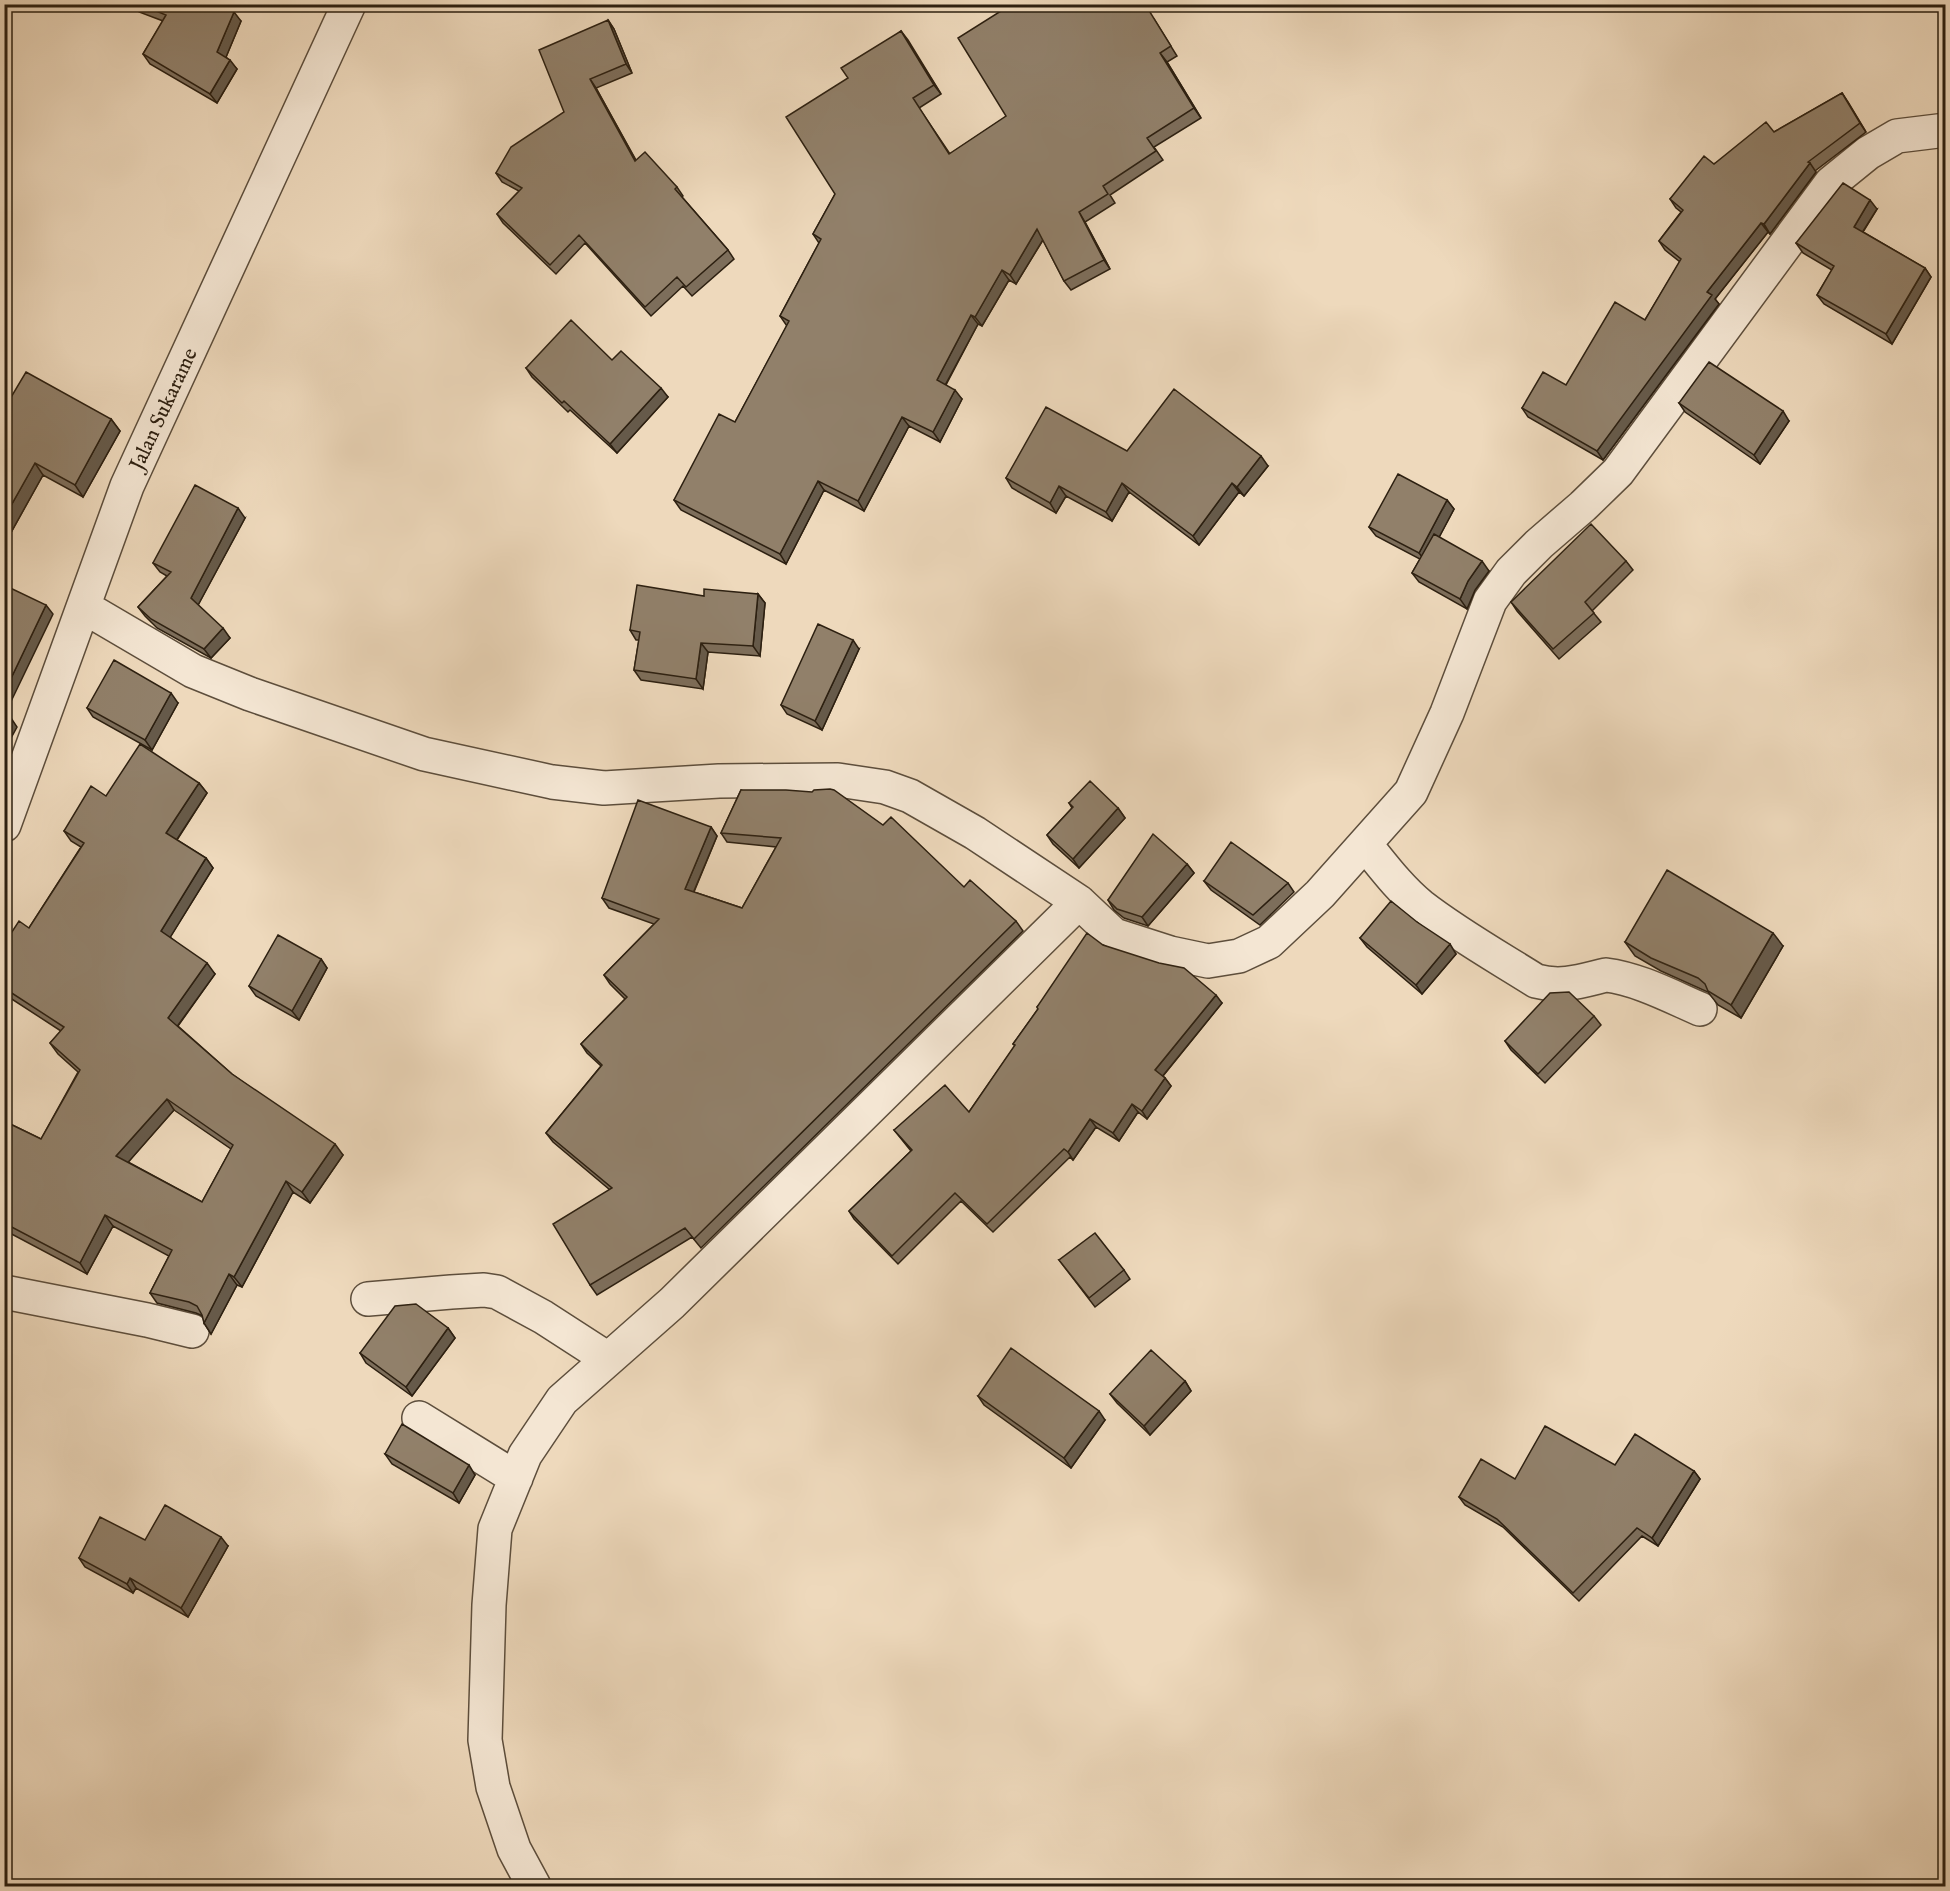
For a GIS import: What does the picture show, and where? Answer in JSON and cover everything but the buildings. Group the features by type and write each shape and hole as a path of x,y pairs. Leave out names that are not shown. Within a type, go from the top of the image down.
{"street":[{"name":"Jalan Sukarame","path":"4,825 127,486 349,4"},
{"path":"84,607 193,671 250,694 424,754 552,782 604,788 719,781 838,780 885,787 910,796 938,812 1079,902 1114,935 1170,953 1208,961 1239,956 1269,942 1320,894 1411,792 1447,713 1490,601 1511,572 1618,472 1831,183 1868,153 1897,136 1946,130"},
{"path":"1365,844 1420,905 1536,981 1563,985 1606,975 1613,976 1650,988 1700,1009"},
{"path":"534,1887 514,1849 493,1787 485,1740 489,1605 495,1529 525,1455 562,1400 672,1303 1079,902"},
{"path":"368,1299 484,1290 497,1292 543,1317 608,1359"},
{"path":"4,1292 192,1331"},
{"path":"419,1418 516,1478"}]}
